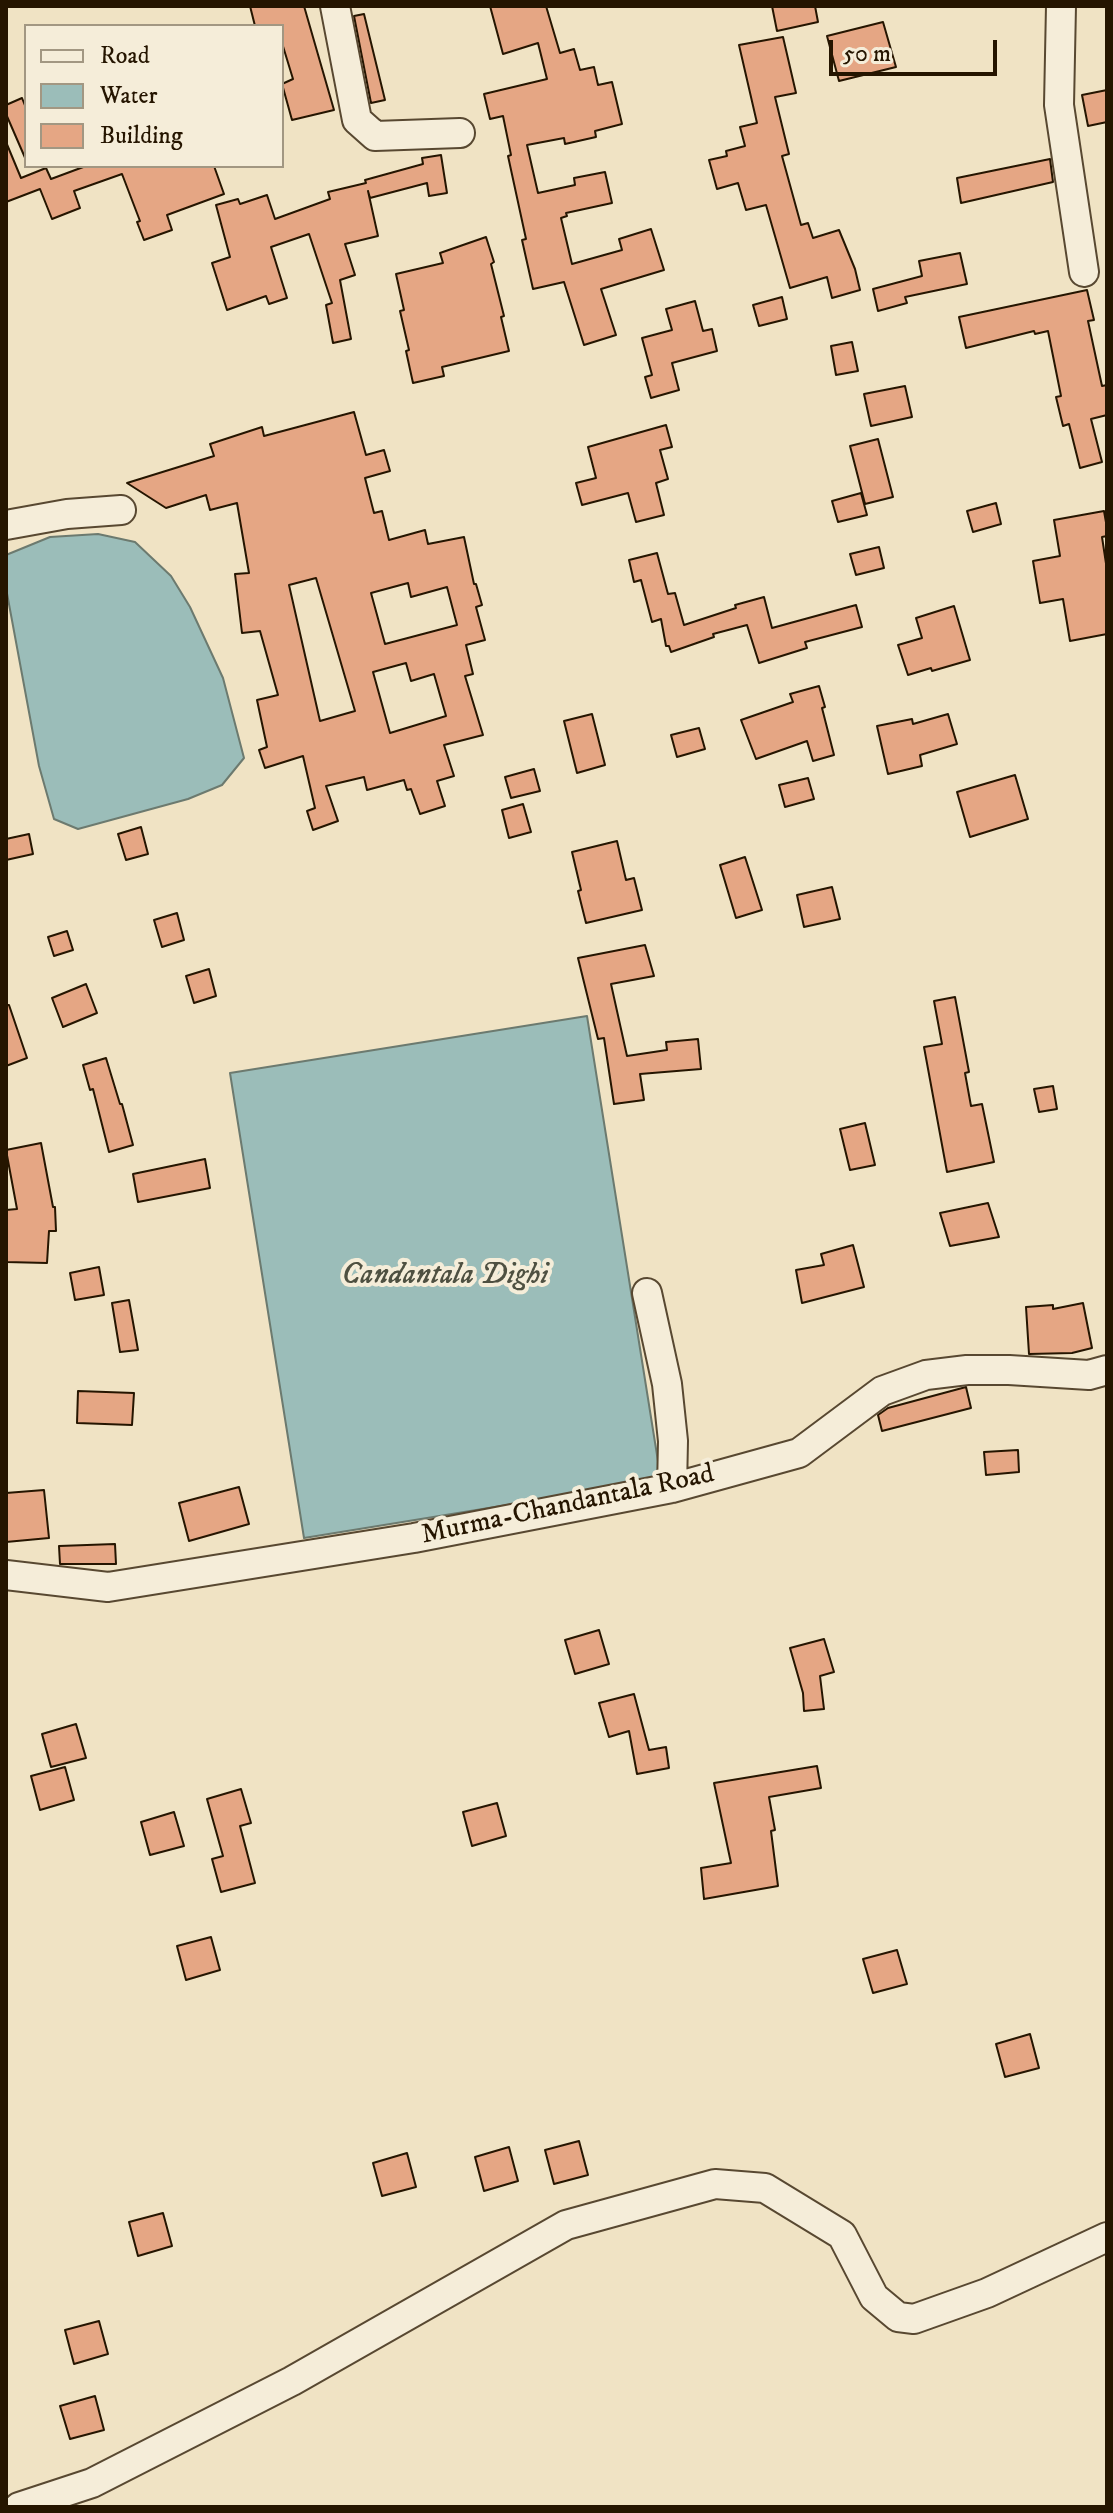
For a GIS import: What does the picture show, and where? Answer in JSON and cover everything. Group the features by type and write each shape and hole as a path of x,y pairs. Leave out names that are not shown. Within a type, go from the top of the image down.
{"street":[{"path":"335,6 357,120 375,136 460,133"},
{"path":"1061,6 1059,105 1084,272"},
{"path":"6,525 67,514 121,510"},
{"path":"647,1293 667,1384 673,1441 672,1488"},
{"name":"Murma-Chandantala Road","path":"6,1575 108,1587 414,1538 672,1488 799,1453 882,1391 926,1375 995,1370 1089,1375 1107,1370"},
{"path":"19,2507 92,2483 292,2381 566,2225 715,2184 765,2188 842,2235 874,2297 898,2317 914,2319 987,2293 1107,2237"}],"water":[{"path":"98,534 135,542 171,576 190,607 223,678 244,758 222,785 188,799 78,829 54,819 39,766 6,588 6,555 50,537"},
{"name":"Candantala Dighi","path":"587,1016 661,1480 304,1538 230,1073"}],"building":[{"path":"250,6 304,6 334,110 292,120 284,91 284,83 293,79 284,50 284,24 254,24"},
{"path":"490,6 546,6 560,53 574,49 580,70 594,67 598,85 612,82 622,124 595,131 596,137 565,144 564,138 527,145 538,193 575,185 574,178 605,172 612,203 566,213 567,216 561,218 572,264 622,250 619,239 651,229 664,270 601,289 616,335 584,345 564,282 533,289 522,240 526,239 508,156 511,155 503,116 490,119 484,94 547,79 538,43 503,54"},
{"path":"772,6 815,6 818,22 777,31"},
{"path":"364,14 385,100 371,103 354,16"},
{"path":"883,22 896,67 839,81 827,36"},
{"path":"783,37 796,93 775,97 789,154 782,156 801,225 808,223 813,238 839,230 860,290 832,298 827,277 790,288 766,205 746,210 738,183 717,189 709,160 727,156 726,151 745,146 740,127 757,123 739,45"},
{"path":"1107,90 1107,122 1088,126 1082,95"},
{"path":"22,98 24,103 24,155 6,114 6,105"},
{"path":"6,142 21,178 46,168 51,179 81,168 215,168 224,194 167,215 172,230 144,240 122,174 74,191 80,208 52,219 40,189 6,202"},
{"path":"441,155 447,193 429,196 427,183 370,198 368,191 378,236 345,244 355,275 340,280 351,339 333,343 326,305 332,303 309,234 271,247 287,298 269,304 266,296 227,310 212,263 230,257 216,205 238,199 240,204 267,195 275,219 330,199 328,192 366,183 365,180 423,164 422,158"},
{"path":"1050,159 1053,182 961,203 957,178"},
{"path":"486,237 494,262 491,264 509,351 442,367 444,376 413,383 396,274 443,263 440,253"},
{"path":"960,253 967,284 905,297 907,303 878,311 873,289 922,276 919,261"},
{"path":"1087,290 1094,320 1088,321 1102,386 1107,385 1107,415 1091,419 1102,462 1080,468 1069,424 1063,426 1056,397 1061,396 1048,331 1035,334 1034,331 966,348 959,317"},
{"path":"782,297 787,319 759,326 753,305"},
{"path":"695,301 703,331 712,329 717,351 672,363 679,390 651,398 645,377 652,375 642,338 672,330 666,309"},
{"path":"852,342 858,371 836,375 831,346"},
{"path":"905,386 912,417 871,426 864,394"},
{"path":"354,412 366,455 384,450 390,471 365,478 374,513 382,511 389,540 425,530 428,544 464,537 482,605 476,607 485,640 466,645 473,674 465,676 483,735 444,745 454,776 437,781 445,806 420,814 411,789 407,790 404,780 367,790 364,777 326,786 338,821 313,830 307,811 315,808 303,756 265,768 259,750 267,747 257,700 278,695 260,631 242,633 235,574 249,573 237,503 210,510 206,495 166,508 127,483 214,456 210,444 262,427 264,436","holes":["316,578 355,711 320,721 289,585","408,583 411,597 447,587 457,625 385,644 371,593","406,663 411,681 434,674 446,716 390,733 373,672"]},
{"path":"666,425 672,447 660,450 668,479 656,483 664,515 636,522 628,493 582,505 576,483 596,478 588,447"},
{"path":"878,439 893,497 865,504 850,446"},
{"path":"861,493 867,515 838,522 832,501"},
{"path":"996,503 1001,524 973,532 967,511"},
{"path":"1104,511 1107,536 1102,537 1107,570 1107,634 1070,641 1063,599 1040,603 1033,561 1060,556 1054,520"},
{"path":"879,547 884,568 856,575 850,554"},
{"path":"657,553 668,594 675,593 684,625 764,597 772,628 856,605 862,627 805,642 807,648 759,663 747,625 713,634 714,637 671,652 666,646 661,619 652,622 641,580 634,582 629,560"},
{"path":"954,606 970,660 908,675 898,645 922,638 916,618"},
{"path":"819,686 834,755 813,761 807,741 756,759 741,720 793,702 790,694"},
{"path":"592,714 605,765 577,773 564,721"},
{"path":"948,714 957,744 920,755 922,766 888,774 877,726 912,719 913,724"},
{"path":"699,728 705,749 677,757 671,735"},
{"path":"534,769 540,791 511,798 505,777"},
{"path":"1015,775 1028,819 970,837 957,792"},
{"path":"808,778 814,799 785,807 779,785"},
{"path":"523,804 531,832 509,838 502,810"},
{"path":"141,827 148,854 126,860 118,834"},
{"path":"29,834 33,854 6,860 6,839"},
{"path":"617,841 626,880 634,878 642,910 586,923 572,852"},
{"path":"745,857 762,910 736,918 720,865"},
{"path":"832,887 840,919 804,927 797,895"},
{"path":"177,913 184,940 162,947 154,920"},
{"path":"67,931 73,950 54,956 48,937"},
{"path":"645,945 654,976 611,984 627,1056 667,1050 666,1042 698,1039 701,1069 640,1074 644,1100 614,1104 604,1038 598,1039 578,958"},
{"path":"209,969 216,996 194,1003 186,976"},
{"path":"86,984 97,1013 63,1027 52,998"},
{"path":"955,997 969,1072 965,1073 971,1106 982,1104 994,1162 947,1172 924,1047 942,1044 934,1001"},
{"path":"6,1005 9,1005 27,1058 6,1066"},
{"path":"106,1058 133,1145 109,1152 93,1089 90,1090 83,1065"},
{"path":"1053,1086 1057,1109 1039,1112 1034,1089"},
{"path":"865,1123 875,1165 850,1170 840,1129"},
{"path":"41,1143 55,1207 56,1231 49,1231 47,1263 6,1262 6,1210 17,1209 6,1150"},
{"path":"205,1159 210,1188 138,1202 133,1174"},
{"path":"988,1203 999,1237 950,1246 940,1213"},
{"path":"853,1245 864,1287 802,1303 796,1270 824,1265 821,1254"},
{"path":"99,1267 104,1295 75,1300 70,1273"},
{"path":"129,1300 138,1350 120,1352 112,1303"},
{"path":"1083,1303 1092,1348 1072,1353 1029,1354 1026,1307 1053,1305 1053,1309"},
{"path":"966,1387 971,1408 882,1431 878,1415 888,1408"},
{"path":"78,1391 134,1393 132,1425 77,1423"},
{"path":"1018,1450 1019,1472 986,1475 984,1452"},
{"path":"239,1487 249,1524 189,1541 179,1503"},
{"path":"44,1490 49,1538 6,1542 6,1493"},
{"path":"115,1544 116,1564 60,1564 59,1546"},
{"path":"599,1630 609,1664 575,1674 565,1640"},
{"path":"824,1639 834,1672 820,1676 824,1709 804,1711 803,1693 790,1648"},
{"path":"634,1694 649,1750 666,1747 669,1768 637,1774 629,1731 609,1737 599,1703"},
{"path":"76,1724 86,1758 51,1767 42,1734"},
{"path":"817,1766 821,1788 769,1797 775,1830 771,1831 778,1886 704,1899 701,1868 731,1863 714,1783"},
{"path":"65,1767 74,1800 40,1810 31,1776"},
{"path":"241,1789 251,1823 240,1826 255,1883 221,1892 212,1859 223,1856 207,1799"},
{"path":"497,1803 506,1836 472,1846 463,1812"},
{"path":"174,1812 184,1846 150,1855 141,1822"},
{"path":"211,1937 220,1970 186,1980 177,1946"},
{"path":"897,1950 907,1984 873,1993 863,1959"},
{"path":"1030,2034 1039,2068 1005,2077 996,2044"},
{"path":"579,2141 588,2175 554,2184 545,2150"},
{"path":"509,2147 518,2181 484,2191 475,2157"},
{"path":"407,2153 416,2187 382,2196 373,2163"},
{"path":"163,2213 172,2246 138,2256 129,2222"},
{"path":"99,2321 108,2354 74,2364 65,2330"},
{"path":"95,2396 104,2430 70,2439 60,2406"}]}
